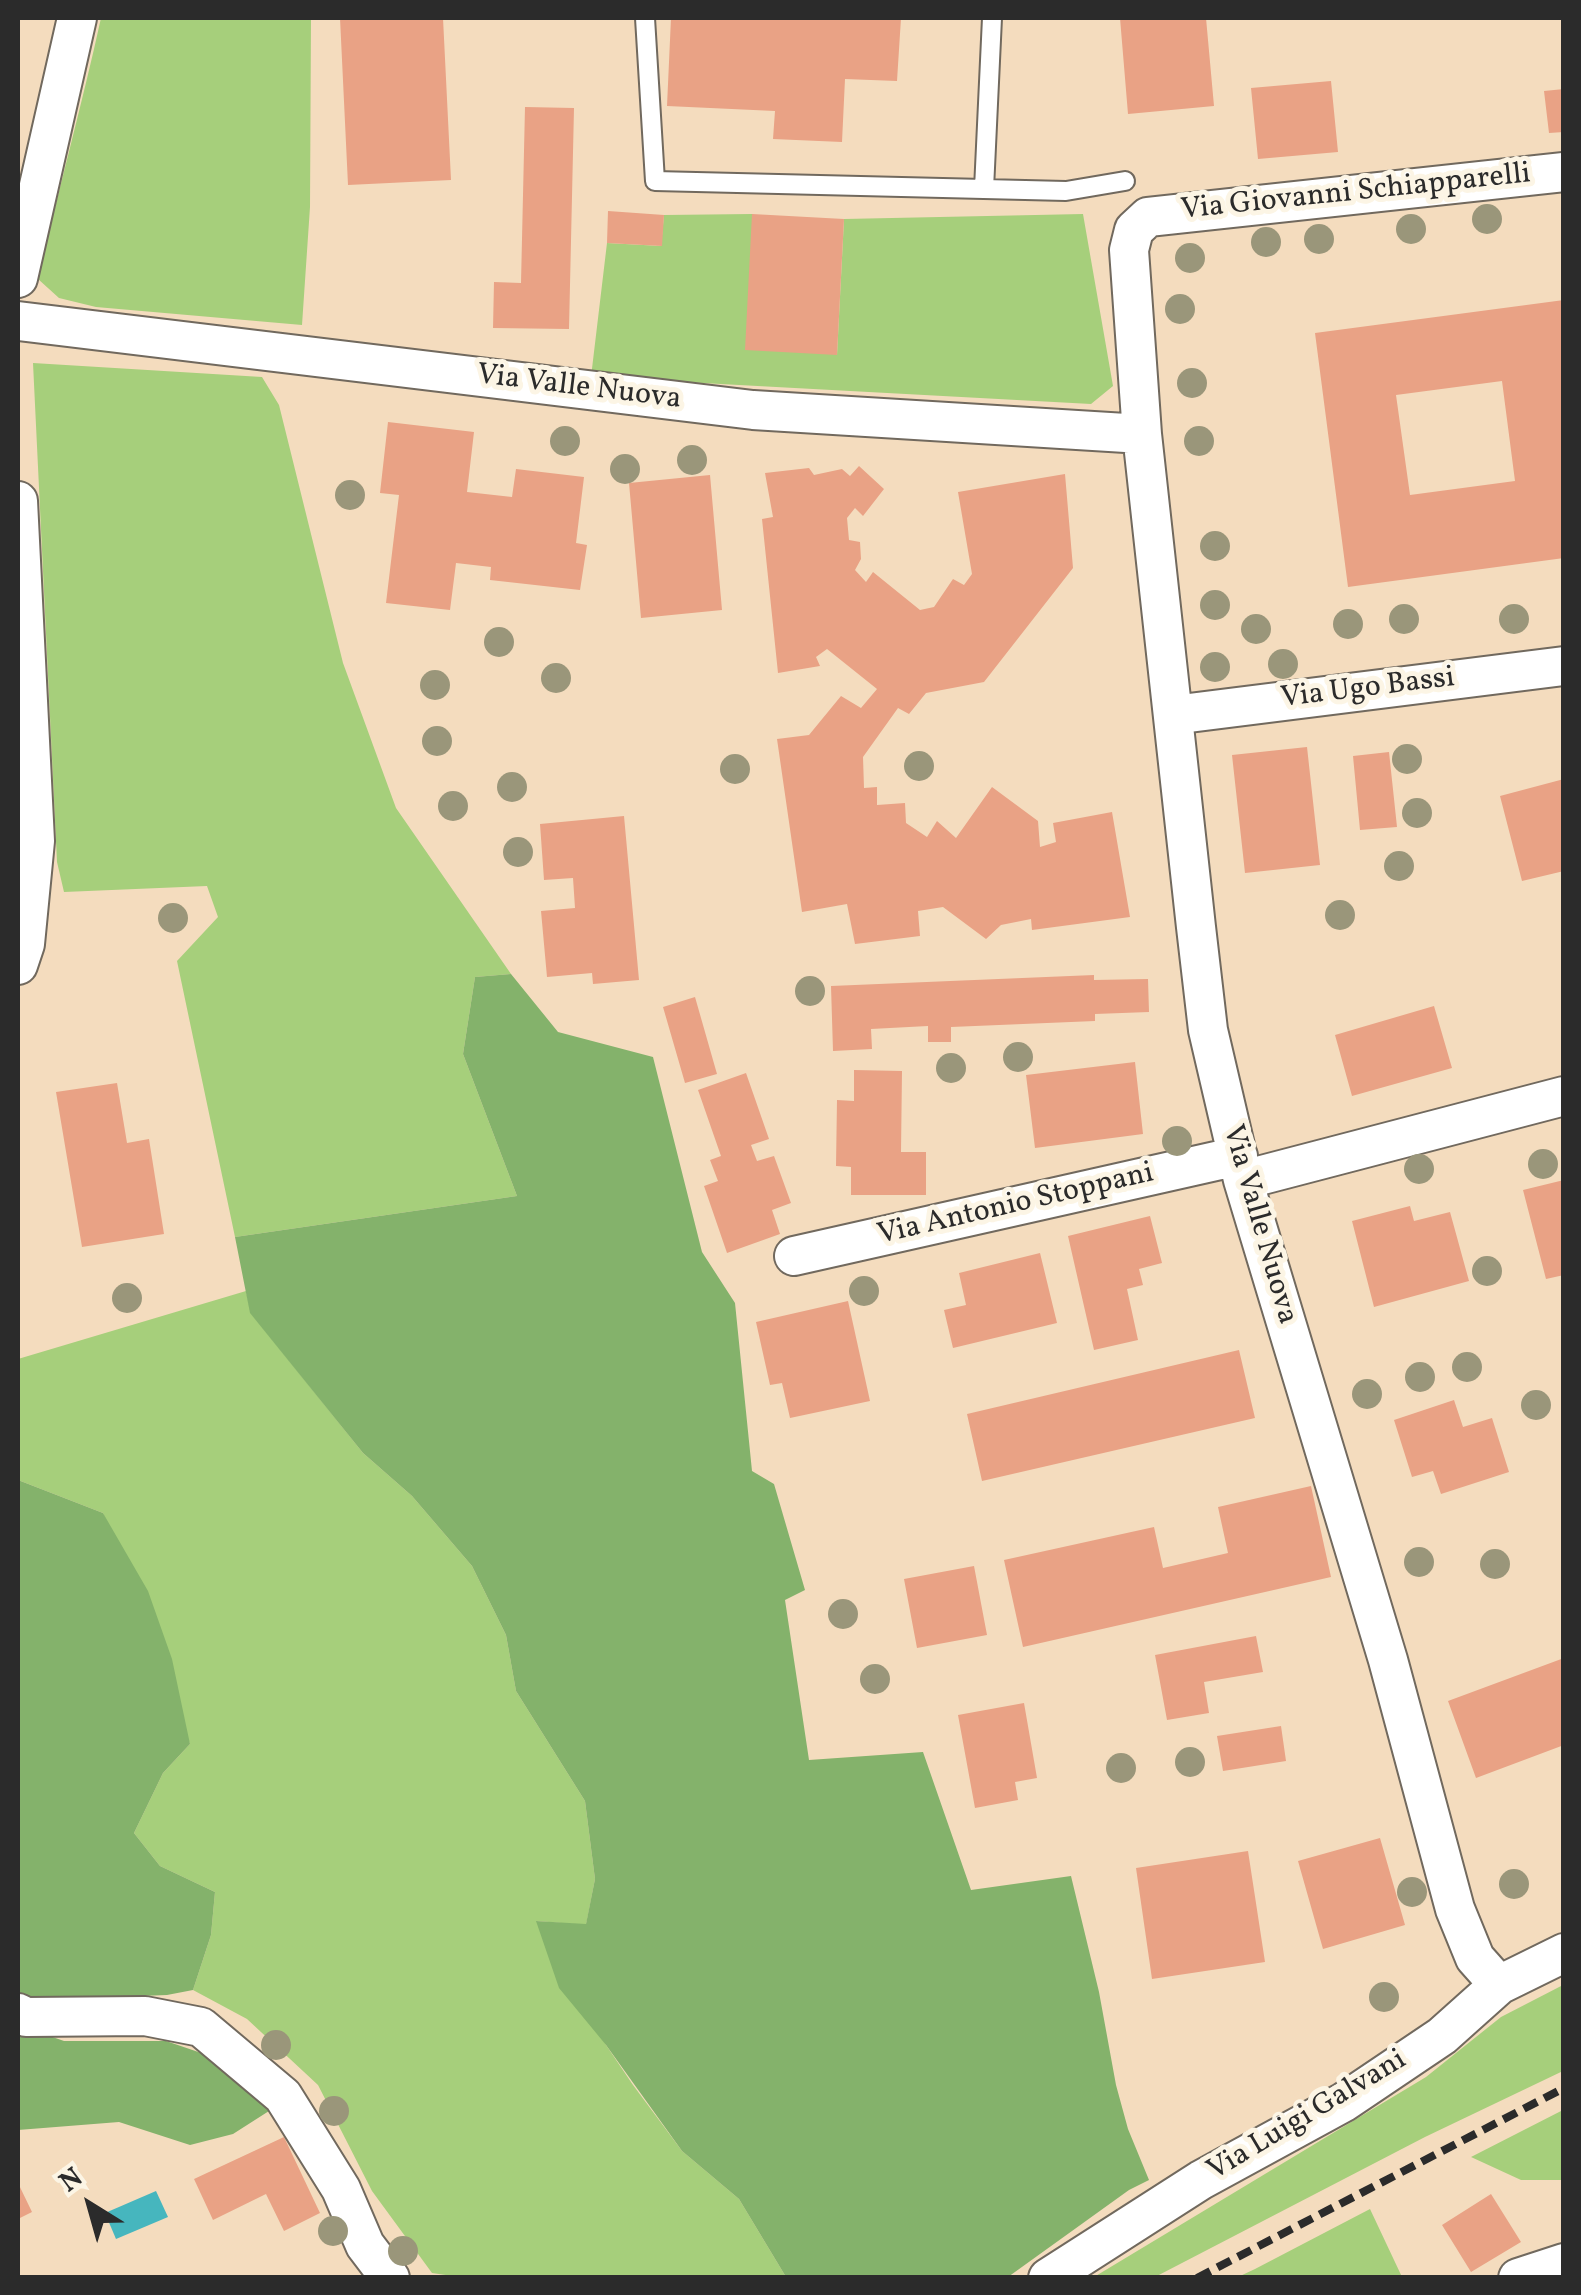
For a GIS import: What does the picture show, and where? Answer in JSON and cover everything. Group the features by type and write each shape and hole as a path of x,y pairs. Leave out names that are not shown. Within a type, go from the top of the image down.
{"street":[{"path":"18,278 76,18"},
{"name":"Via Giovanni Schiapparelli","path":"1148,216 1564,172"},
{"name":"Via Valle Nuova","path":"1148,216 1134,230 1129,250 1142,434 1208,1030 1240,1168 1388,1660 1455,1909 1475,1958 1499,1985"},
{"name":"Via Valle Nuova","path":"18,321 753,410 1142,434"},
{"path":"18,501 35,841 25,944 18,965"},
{"name":"Via Ugo Bassi","path":"1173,715 1564,666"},
{"name":"Via Antonio Stoppani","path":"794,1256 1240,1168 1564,1096"},
{"name":"Via Luigi Galvani","path":"1048,2278 1201,2180 1344,2102 1442,2036 1499,1985 1564,1952"},
{"path":"18,2013 26,2017 144,2016 200,2027 284,2096 342,2188 365,2245 390,2278"},
{"path":"1518,2278 1564,2263"}],"lane":[{"path":"645,18 655,180 1066,191 1125,180"},
{"path":"984,189 992,18"}],"green space":[{"path":"101,18 311,18 310,207 302,325 96,307 59,298 38,279"},
{"path":"752,214 837,355 844,219 1083,214 1113,386 1091,404 591,377 607,243 661,246 664,215"},
{"path":"33,363 262,377 279,405 343,663 396,808 511,974 475,977 463,1054 517,1196 235,1237 177,961 218,917 207,886 64,892 57,862"},
{"path":"511,974 558,1032 653,1057 702,1252 735,1303 752,1471 774,1484 805,1590 785,1600 809,1760 923,1752 971,1890 1071,1876 1116,2085 1128,2129 1149,2180 1129,2190 1008,2277 786,2277 739,2199 682,2151 606,2045 559,1988 536,1921 586,1924 595,1879 585,1801 516,1691 506,1635 472,1566 412,1496 363,1453 250,1313 235,1237 517,1196 463,1054 475,977"},
{"path":"246,1291 251,1313 363,1453 412,1496 472,1566 506,1635 516,1691 585,1801 595,1879 586,1925 537,1921 606,2045 633,2085 682,2151 739,2199 786,2277 466,2278 432,2273 372,2191 318,2085 247,2019 193,1990 211,1935 215,1892 160,1866 134,1833 163,1773 190,1744 103,1513 18,1480 18,1359"},
{"path":"18,1480 103,1513 148,1591 172,1659 190,1744 163,1773 134,1833 160,1866 215,1892 211,1935 193,1990 167,1995 32,2000 18,1994"},
{"path":"1563,1985 1563,2071 1425,2137 1155,2277 1094,2277 1426,2077 1501,2017"},
{"path":"18,2025 64,2041 166,2041 213,2057 269,2111 233,2134 190,2145 119,2122 18,2130"},
{"path":"1563,2110 1563,2180 1521,2180 1471,2157"},
{"path":"1370,2209 1402,2277 1238,2277 1255,2269"}],"water":[{"path":"156,2191 168,2217 116,2239 105,2213"}],"building":[{"path":"340,18 443,18 451,180 348,185"},
{"path":"671,18 901,18 897,81 845,79 842,142 773,139 775,111 667,106"},
{"path":"1120,18 1206,18 1214,106 1128,114"},
{"path":"1331,81 1338,152 1258,159 1251,88"},
{"path":"1564,89 1564,132 1549,133 1544,91"},
{"path":"525,107 574,108 569,329 493,328 494,282 521,283"},
{"path":"608,211 664,215 662,246 607,243"},
{"path":"752,214 844,219 837,355 745,350"},
{"path":"1564,300 1564,558 1348,587 1315,333","holes":["1502,381 1515,481 1410,495 1396,395"]},
{"path":"388,422 474,432 467,492 512,497 516,469 584,477 576,543 587,545 580,590 490,580 491,567 456,563 450,610 386,603 399,495 380,493"},
{"path":"859,466 884,489 863,516 855,508 847,518 849,540 860,542 861,559 855,570 866,582 873,572 920,610 934,607 953,579 964,585 972,574 958,492 1065,474 1073,568 984,682 926,693 909,714 898,708 863,757 864,788 877,787 877,805 905,803 906,823 927,837 937,821 956,838 992,787 1038,821 1040,847 1056,842 1053,823 1112,812 1130,917 1032,930 1031,919 1001,925 986,939 943,907 918,911 920,936 855,944 847,904 802,912 777,739 809,735 841,696 861,708 877,689 827,649 816,657 820,666 778,673 762,519 773,517 765,473 809,468 814,475 842,469 850,476"},
{"path":"710,475 722,610 641,618 629,483"},
{"path":"1307,747 1320,865 1245,873 1232,755"},
{"path":"1389,752 1397,827 1360,830 1353,756"},
{"path":"1564,779 1564,871 1522,881 1500,796"},
{"path":"624,816 639,980 593,984 592,973 547,977 541,911 575,908 573,878 544,880 540,824"},
{"path":"1094,975 1094,980 1148,979 1149,1012 1095,1014 1095,1021 951,1027 951,1042 928,1042 928,1026 871,1029 872,1049 833,1051 831,986"},
{"path":"695,997 717,1074 685,1083 663,1007"},
{"path":"1434,1006 1452,1068 1352,1096 1335,1035"},
{"path":"1135,1062 1143,1134 1035,1148 1026,1075"},
{"path":"854,1070 902,1071 901,1152 926,1152 926,1195 851,1195 851,1167 836,1166 837,1100 854,1101"},
{"path":"746,1073 769,1139 751,1145 757,1161 774,1156 791,1203 772,1210 780,1234 727,1253 704,1186 718,1181 710,1160 721,1156 698,1090"},
{"path":"117,1083 127,1143 149,1139 164,1234 82,1247 56,1092"},
{"path":"1564,1180 1564,1275 1546,1279 1523,1190"},
{"path":"1410,1206 1414,1221 1450,1212 1469,1281 1374,1307 1352,1221"},
{"path":"1150,1216 1162,1263 1139,1269 1143,1285 1127,1289 1138,1340 1094,1350 1068,1236"},
{"path":"1040,1253 1057,1323 953,1348 944,1310 966,1305 959,1273"},
{"path":"848,1301 870,1401 790,1418 782,1383 770,1385 756,1322"},
{"path":"1239,1350 1255,1418 982,1481 967,1414"},
{"path":"1454,1400 1463,1427 1492,1418 1509,1472 1441,1494 1433,1471 1412,1477 1394,1420"},
{"path":"1311,1486 1331,1577 1023,1647 1004,1560 1154,1527 1163,1568 1228,1553 1218,1507"},
{"path":"974,1566 987,1635 917,1648 904,1579"},
{"path":"1256,1636 1263,1672 1204,1682 1209,1713 1167,1720 1155,1655"},
{"path":"1564,1658 1564,1745 1476,1778 1448,1701"},
{"path":"1024,1703 1037,1778 1015,1782 1018,1800 975,1808 958,1715"},
{"path":"1281,1726 1286,1761 1223,1771 1217,1736"},
{"path":"1380,1838 1405,1925 1323,1949 1298,1861"},
{"path":"1248,1851 1265,1962 1152,1979 1136,1868"},
{"path":"284,2137 320,2213 284,2231 266,2194 213,2220 194,2179"},
{"path":"18,2183 32,2212 18,2219"},
{"path":"1491,2194 1521,2242 1471,2272 1442,2225"}],"railway":[{"path":"1197,2278 1564,2088"}]}
